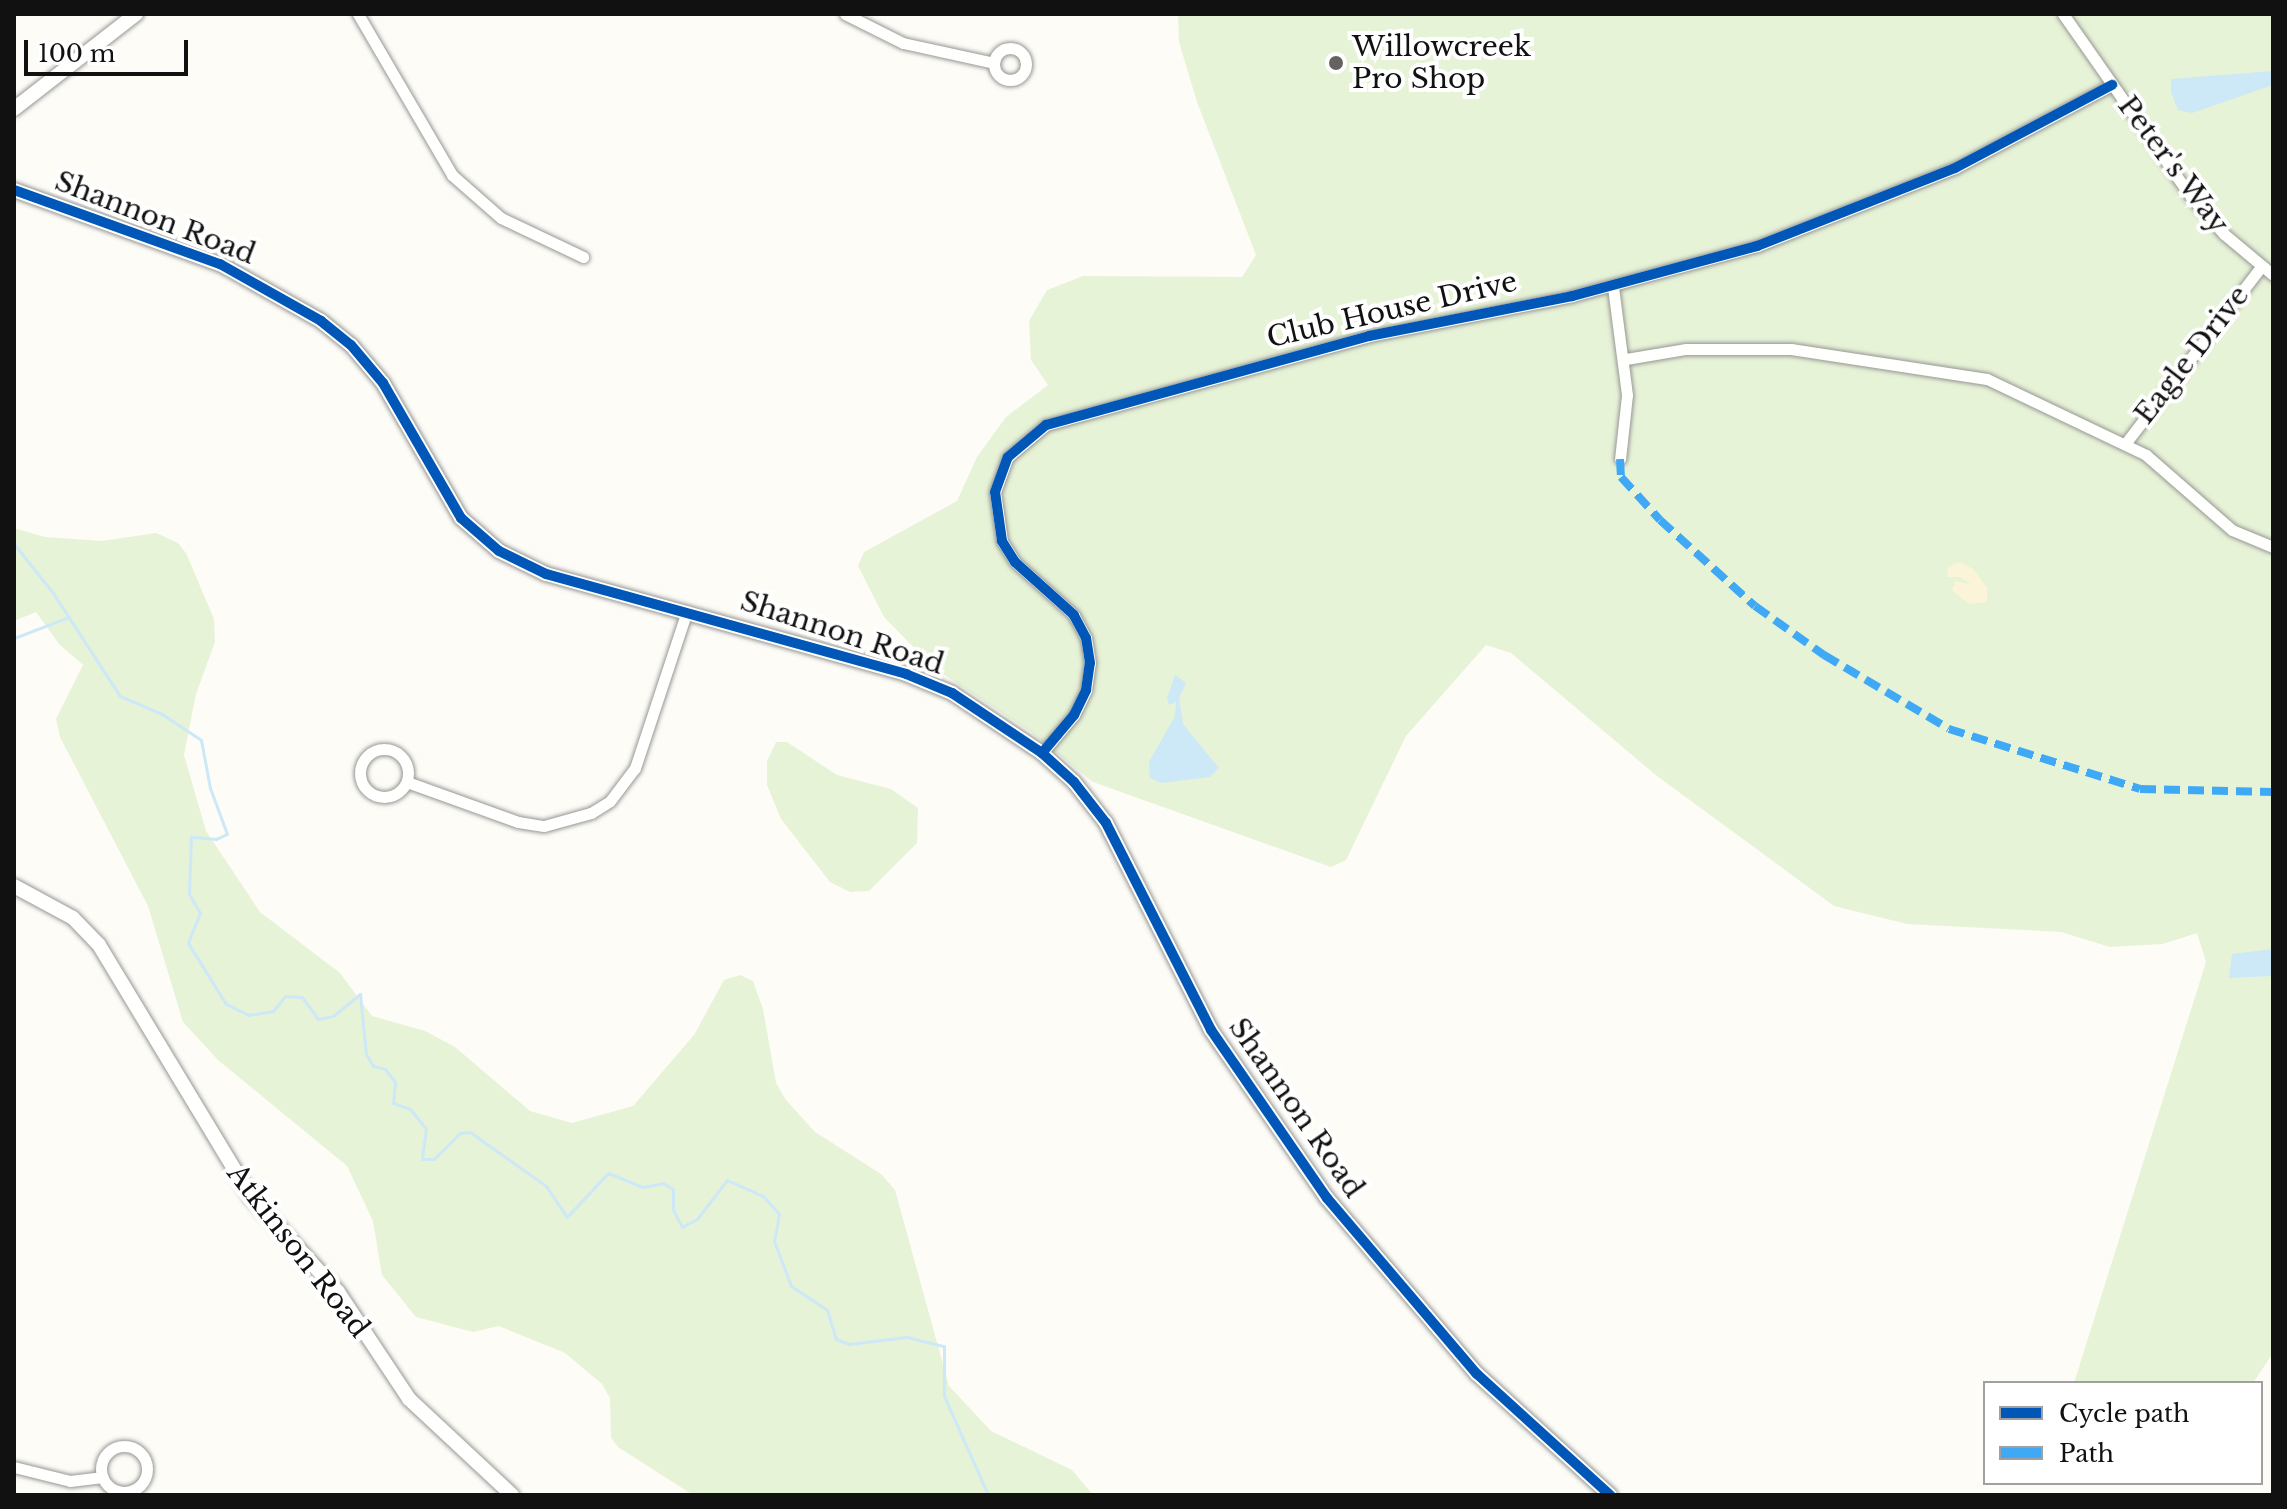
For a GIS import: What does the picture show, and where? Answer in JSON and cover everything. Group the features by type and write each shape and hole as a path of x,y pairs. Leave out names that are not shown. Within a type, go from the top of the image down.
{"street":[{"path":"14,109 136,14"},
{"path":"358,14 452,175 501,218 583,257"},
{"path":"845,14 903,43 994,63"},
{"name":"Peter's Way","path":"2063,14 2191,197 2261,267 2273,275"},
{"name":"Club House Drive","path":"1042,753 1074,715 1086,690 1090,663 1074,615 1015,562 998,529 995,492 1008,457 1024,439 1071,416 1354,340 1613,287 1757,246 1863,207 1955,168 2112,85"},
{"name":"Shannon Road","path":"14,190 220,264 300,307 351,345 383,383 461,518 499,551 546,574 687,611 929,683 985,712 1042,753 1074,782 1106,823 1211,1030 1327,1198 1477,1374 1610,1495"},
{"name":"Eagle Drive","path":"2125,444 2261,267"},
{"path":"1613,287 1626,359 1620,459"},
{"path":"1626,359 1686,349 1791,349 1963,374 2005,386 2146,455 2232,530 2273,547"},
{"path":"407,782 518,822 544,826 591,813 610,801 635,768 687,611"},
{"path":"392,750 404,759 407,782 389,797 373,795 362,783 361,766 370,753 392,750"},
{"name":"Atkinson Road","path":"14,886 73,918 99,945 251,1197 338,1292 417,1409 512,1495"},
{"path":"128,1446 145,1458 146,1478 131,1491 111,1488 103,1477 102,1463 115,1448 128,1446"},
{"path":"14,1467 79,1482 103,1477"}],"green space":[{"path":"1178,14 2273,14 2273,1353 2254,1381 2075,1381 2206,962 2197,933 2163,944 2110,947 2061,932 1907,924 1834,906 1657,776 1511,653 1486,645 1406,736 1346,860 1331,867 1093,782 1031,732 934,668 884,617 858,566 864,552 957,501 977,457 1006,417 1048,385 1031,360 1029,321 1047,290 1083,276 1242,277 1256,255 1197,102 1179,42"},
{"path":"14,528 45,537 102,541 156,533 178,543 186,553 214,619 215,642 196,694 184,755 206,831 260,912 340,973 372,1016 425,1031 455,1047 530,1111 572,1123 633,1106 694,1035 724,980 740,975 753,981 763,1009 776,1083 786,1100 815,1132 881,1174 895,1190 949,1386 991,1431 1072,1470 1093,1495 693,1495 618,1447 611,1438 610,1398 602,1384 565,1353 499,1326 473,1332 416,1317 382,1275 373,1221 347,1166 218,1060 183,1022 148,906 60,737 56,719 83,665 59,644 36,612 14,621"},
{"path":"776,742 787,742 837,775 891,789 918,808 917,843 869,891 850,892 830,882 781,819 767,785 767,761"}],"sand":[{"path":"1959,562 1973,569 1987,588 1987,602 1969,604 1952,590 1956,581 1972,585 1960,577 1947,577 1948,567"}],"water":[{"path":"2273,71 2273,85 2192,113 2178,110 2171,92 2171,79"},
{"path":"1175,675 1186,683 1179,698 1183,724 1219,768 1210,777 1161,783 1150,778 1149,762 1175,716 1176,702 1169,705 1167,698"},
{"path":"2273,949 2273,976 2229,978 2232,954"}],"waterway":[{"path":"14,544 53,593 120,696 162,714 201,740 210,788 227,834 216,839 191,837 189,894 200,913 188,943 226,1004 249,1015 273,1011 285,996 302,997 318,1019 333,1016 360,994 366,1054 373,1066 385,1069 395,1082 393,1103 410,1109 426,1129 422,1159 434,1159 460,1133 470,1132 546,1186 567,1217 608,1173 643,1187 663,1183 673,1189 673,1210 682,1227 697,1219 727,1180 763,1196 779,1214 774,1241 791,1286 827,1310 836,1339 849,1344 907,1337 944,1346 944,1396 988,1495"},
{"path":"14,638 69,617"}],"marked path":[{"path":"1620,459 1621,477 1660,520 1755,606 1824,655 1949,729 2140,789 2273,792"}],"cycle path":[{"path":"1042,753 1074,715 1086,690 1090,663 1086,638 1074,615 1015,562 1002,541 995,492 1008,457 1046,425 1369,336 1572,296 1757,246 1955,168 2112,85"},
{"path":"14,190 220,264 321,321 351,345 383,383 461,518 499,551 546,574 906,674 952,693 1042,753 1074,782 1106,823 1211,1030 1327,1198 1477,1374 1610,1495"}],"place":[{"name":"Willowcreek Pro Shop","path":"1336,63"}]}
